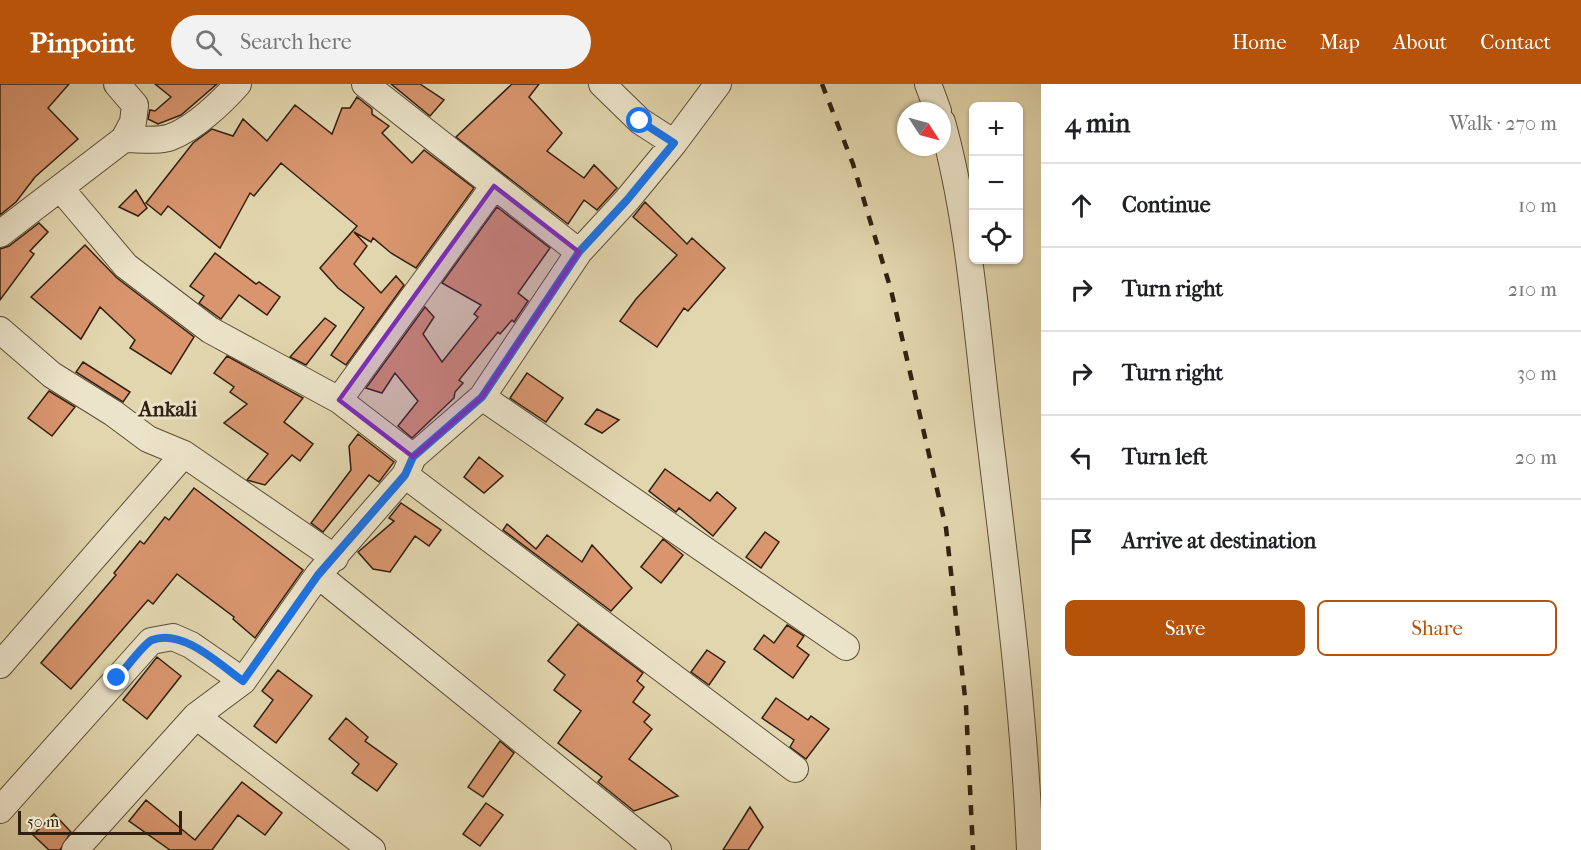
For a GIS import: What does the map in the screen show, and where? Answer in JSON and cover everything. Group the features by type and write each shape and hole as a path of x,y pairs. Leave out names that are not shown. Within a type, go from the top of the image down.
{"street":[{"path":"0,234 124,139 133,122 135,105 117,84"},
{"path":"124,139 152,140 172,137 219,105 238,84"},
{"path":"365,84 579,252"},
{"path":"602,84 640,121 674,143"},
{"path":"75,850 196,716 243,681 326,567 409,466 482,397 579,252 627,200 718,84"},
{"path":"928,84 935,102"},
{"path":"950,156 958,193 983,380 1018,679 1030,850"},
{"path":"339,400 494,186"},
{"path":"61,189 126,266 210,330 339,400 409,466 795,770"},
{"path":"0,330 52,375 112,412 148,439 183,454 326,567 658,850"},
{"path":"482,397 846,647"},
{"path":"0,665 183,454"},
{"path":"0,810 151,641 172,637 191,645 243,681"},
{"path":"196,716 372,850"}],"highlighted area":[{"path":"494,186 579,252 482,397 413,457 339,400"}],"building":[{"path":"0,84 69,84 48,108 78,139 35,177 16,202 0,215"},
{"path":"155,84 217,84 181,115 158,124 148,119 150,110 155,111 171,97"},
{"path":"391,84 420,84 444,100 430,116"},
{"path":"512,84 539,84 529,97 562,133 547,151 584,178 594,165 617,188 597,210 584,200 568,224 456,137"},
{"path":"357,97 372,109 372,114 389,126 382,133 412,163 424,150 474,188 416,268 391,253 373,238 371,242 354,232 367,246 354,264 381,293 396,276 404,285 346,365 331,355 364,308 338,288 320,268 357,226 281,163 254,196 250,193 220,248 168,206 161,215 146,203 193,143 212,129 233,136 243,119 267,141 295,105 332,134 342,108 350,108"},
{"path":"136,190 147,208 138,216 119,207"},
{"path":"645,202 687,244 692,238 725,268 688,311 684,308 657,347 620,321 636,299 677,255 633,217"},
{"path":"497,207 550,248 518,293 528,301 514,322 512,320 500,334 498,332 459,380 463,383 455,392 454,398 412,438 398,426 418,401 395,373 382,393 366,388 425,307 434,317 423,334 442,362 478,317 474,314 481,305 442,283"},
{"path":"39,223 48,232 30,251 34,254 0,300 0,249 9,246"},
{"path":"85,245 117,278 194,337 171,374 130,348 135,340 100,307 81,339 31,297"},
{"path":"215,253 256,284 259,282 280,297 267,315 239,295 221,319 199,303 204,296 190,286"},
{"path":"325,318 336,326 306,365 290,357"},
{"path":"227,356 303,398 284,422 313,444 300,461 292,455 265,485 247,480 268,454 224,423 247,404 230,392 234,387 214,373"},
{"path":"83,362 130,392 123,402 76,372"},
{"path":"527,373 563,398 546,422 510,398"},
{"path":"49,391 75,407 52,436 28,418"},
{"path":"597,409 619,420 602,433 585,424"},
{"path":"358,434 394,462 379,482 369,475 323,532 311,523 351,470 349,446"},
{"path":"479,457 503,476 484,493 464,477"},
{"path":"665,469 710,501 717,492 736,508 713,536 679,508 676,512 649,491"},
{"path":"194,488 303,570 255,638 233,619 234,617 177,574 153,604 148,600 71,689 41,663 116,575 114,573 140,541 144,544 165,517 169,520"},
{"path":"401,503 441,530 429,546 415,536 390,572 373,569 358,552 394,521 389,518"},
{"path":"507,524 536,549 547,535 582,562 592,545 632,588 611,611 503,530"},
{"path":"765,532 779,542 761,568 746,557"},
{"path":"663,539 683,555 661,583 641,567"},
{"path":"578,624 643,673 637,681 644,687 633,702 650,715 644,722 652,729 629,759 678,796 634,811 598,782 602,777 558,743 581,711 554,690 565,675 548,661"},
{"path":"787,625 804,636 797,646 809,655 793,678 754,649 764,635 774,643"},
{"path":"707,650 725,662 709,685 691,672"},
{"path":"157,657 181,676 147,719 123,700"},
{"path":"278,670 312,696 276,743 254,726 273,700 262,691"},
{"path":"776,698 808,720 811,716 829,729 806,759 790,747 794,740 762,718"},
{"path":"346,718 368,737 365,741 397,764 377,791 352,773 359,764 329,739"},
{"path":"500,741 514,753 483,797 468,787"},
{"path":"242,782 282,813 265,835 238,815 212,850 170,850 129,821 146,800 195,840"},
{"path":"486,803 503,815 480,846 463,834"},
{"path":"750,807 763,827 748,850 723,850"},
{"path":"54,814 71,832 60,850 49,850 33,835"}],"railway":[{"path":"822,84 853,164 891,290 946,528 966,706 973,850"}],"district":[{"name":"Ankali","path":"168,409"}],"route":[{"path":"117,678 151,641 172,637 191,645 243,681 318,575 405,475 413,457 482,397 579,252 627,200 674,143 640,121"}]}
